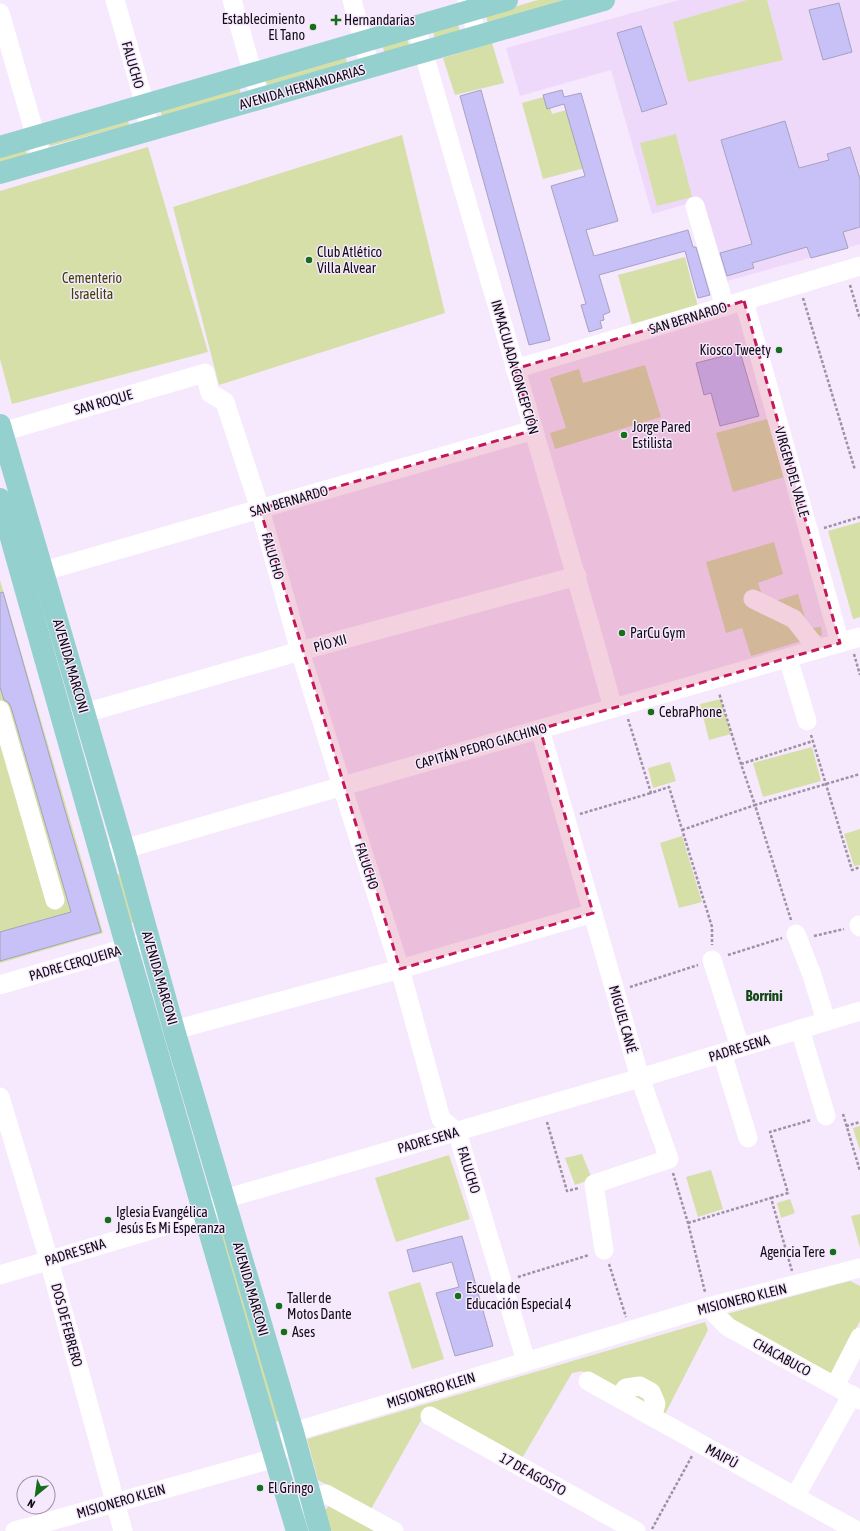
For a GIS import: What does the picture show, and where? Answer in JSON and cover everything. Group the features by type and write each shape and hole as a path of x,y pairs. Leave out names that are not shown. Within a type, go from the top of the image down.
{"main road":[{"name":"AVENIDA HERNANDARIAS","path":"0,147 416,26 469,5 507,0"},
{"name":"AVENIDA HERNANDARIAS","path":"0,173 44,162 592,2"},
{"name":"AVENIDA MARCONI","path":"1,428 44,571 124,849 174,1030 293,1432 320,1531"},
{"name":"AVENIDA MARCONI","path":"0,499 127,948 275,1458 298,1531"}],"street":[{"name":"FALUCHO","path":"115,0 145,105 149,131"},
{"path":"232,0 260,99"},
{"path":"352,0 370,67"},
{"path":"469,5 477,35"},
{"path":"0,13 44,162"},
{"name":"INMACULADA CONCEPCIÓN","path":"416,26 515,369 577,576 619,706"},
{"path":"696,206 725,306"},
{"name":"SAN BERNARDO","path":"515,369 853,268"},
{"name":"VIRGEN DEL VALLE","path":"744,301 810,532 850,640"},
{"name":"FALUCHO","path":"205,373 210,393 225,402 260,509 300,651 400,969 441,1119 457,1132 526,1361"},
{"name":"SAN ROQUE","path":"1,428 205,373"},
{"name":"SAN BERNARDO","path":"44,571 534,430"},
{"name":"PÍO XII","path":"85,713 300,651 577,576"},
{"path":"753,599 794,620 812,642 815,650"},
{"name":"CAPITÁN PEDRO GIACHINO","path":"101,857 124,849 850,640"},
{"path":"788,658 807,721"},
{"path":"0,710 55,900"},
{"name":"MIGUEL CANÉ","path":"540,729 640,1078 669,1159"},
{"path":"174,1030 400,969 593,913"},
{"path":"796,934 812,975 826,1021"},
{"name":"PADRE CERQUEIRA","path":"0,985 149,941"},
{"path":"712,960 748,1138"},
{"name":"PADRE SENA","path":"0,1275 205,1214 224,1199 640,1078 860,1011"},
{"path":"800,1029 826,1116"},
{"name":"DOS DE FEBRERO","path":"0,1098 49,1260 123,1531"},
{"path":"604,1250 594,1184 669,1159"},
{"name":"MISIONERO KLEIN","path":"293,1432 708,1307 857,1272"},
{"name":"CHACABUCO","path":"708,1307 728,1327 856,1398"},
{"path":"835,1386 860,1337"},
{"name":"MAIPÚ","path":"588,1381 857,1531"},
{"path":"795,1497 856,1398"},
{"name":"17 DE AGOSTO","path":"430,1416 636,1531"},
{"path":"275,1458 293,1432"},
{"name":"MISIONERO KLEIN","path":"14,1531 275,1458"},
{"path":"291,1507 326,1494 394,1531"}],"path":[{"path":"853,268 860,319"},
{"path":"798,285 806,305 855,470"},
{"path":"810,532 860,517"},
{"path":"850,640 860,676"},
{"path":"715,679 796,934"},
{"path":"619,706 651,793"},
{"path":"741,764 813,741 852,870 860,867"},
{"path":"682,830 755,805 860,774"},
{"path":"566,818 669,787 712,928 712,960"},
{"path":"615,992 796,934 815,936 860,926"},
{"path":"542,1106 567,1191 594,1184"},
{"path":"688,1223 788,1193 770,1132 842,1111 860,1171"},
{"path":"846,1126 860,1122"},
{"path":"669,1159 688,1223 708,1307"},
{"path":"770,1198 796,1286"},
{"path":"502,1282 604,1250 630,1330"},
{"path":"651,1531 699,1444"}],"highlighted area":[{"path":"744,301 840,643 540,729 593,913 400,969 260,509 534,430 515,369"}],"shaded area":[{"path":"679,0 860,0 860,244 720,283 697,201 652,214 611,70 520,96 506,48"}],"green space":[{"path":"538,0 566,0 488,24 486,15"},
{"path":"747,0 767,0 783,60 688,82 673,22"},
{"path":"458,24 460,33 435,39 433,31"},
{"path":"407,39 410,47 385,54 382,45"},
{"path":"492,43 504,83 455,95 443,58"},
{"path":"345,54 347,63 267,85 265,76"},
{"path":"239,85 241,95 162,116 159,107"},
{"path":"547,96 552,114 570,109 585,168 543,179 522,103"},
{"path":"127,115 129,125 50,146 47,137"},
{"path":"676,134 692,197 657,206 640,143"},
{"name":"Club Atlético Villa Alvear","path":"402,135 445,313 219,385 173,207"},
{"name":"Cementerio Israelita","path":"148,147 208,352 12,404 0,359 0,191"},
{"path":"26,150 27,155 0,162 0,157"},
{"path":"685,257 698,307 632,325 618,275"},
{"path":"645,365 661,417 555,449 550,433 566,428 550,378 579,369 583,383"},
{"path":"767,419 784,477 733,492 716,433"},
{"path":"860,522 860,617 853,619 828,531"},
{"path":"774,542 783,574 758,583 765,604 798,594 808,628 821,627 822,635 751,656 742,628 726,633 706,562"},
{"path":"0,580 103,933 0,963"},
{"path":"721,699 731,734 709,740 700,704"},
{"path":"812,747 821,781 763,797 753,763"},
{"path":"670,762 676,781 653,788 648,768"},
{"path":"860,829 860,865 854,866 844,834"},
{"path":"682,836 702,902 679,908 660,843"},
{"path":"120,874 135,922 127,924 112,876"},
{"path":"860,1126 860,1151 853,1128"},
{"path":"582,1154 592,1179 575,1185 565,1158"},
{"path":"449,1155 470,1219 396,1242 375,1178"},
{"path":"711,1170 723,1209 698,1217 686,1177"},
{"path":"790,1199 795,1213 781,1218 777,1203"},
{"path":"860,1214 860,1248 851,1216"},
{"path":"226,1226 283,1420 275,1422 218,1228"},
{"path":"850,1281 860,1286 860,1321 831,1375 723,1315"},
{"path":"420,1282 444,1359 412,1369 388,1292"},
{"path":"705,1322 708,1330 664,1416 582,1371 572,1373 521,1460 428,1408 371,1509 318,1480 307,1439"},
{"path":"330,1504 379,1531 328,1531 323,1513"}],"building":[{"path":"839,3 852,52 823,60 809,10"},
{"path":"641,26 667,104 642,112 617,33"},
{"path":"481,90 550,340 529,345 460,96"},
{"path":"562,90 564,97 581,93 618,221 586,230 594,256 688,230 693,247 696,247 710,295 698,298 685,251 599,275 610,312 603,315 604,320 600,321 602,328 589,332 581,305 586,304 551,186 585,176 564,104 547,109 543,95"},
{"path":"785,121 799,168 829,160 827,154 850,147 860,179 860,227 843,232 848,248 811,258 807,247 752,263 754,268 727,276 720,253 752,244 721,140"},
{"path":"740,352 759,416 720,426 711,393 704,395 696,363"},
{"path":"3,592 101,932 0,961 0,932 71,912 11,707 8,702 4,700 0,687 0,593"},
{"name":"Escuela de Educación Especial 4","path":"462,1236 493,1346 455,1356 436,1293 459,1287 452,1262 413,1272 407,1250"}],"place":[{"name":"Hernandarias","path":"336,20"},
{"name":"Establecimiento El Tano","path":"313,27"},
{"name":"Club Atlético Villa Alvear","path":"309,260"},
{"name":"Kiosco Tweety","path":"779,350"},
{"name":"Jorge Pared Estilista","path":"624,435"},
{"name":"ParCu Gym","path":"622,633"},
{"name":"CebraPhone","path":"651,712"},
{"name":"Iglesia Evangélica Jesús Es Mi Esperanza","path":"108,1220"},
{"name":"Agencia Tere","path":"833,1252"},
{"name":"Escuela de Educación Especial 4","path":"458,1296"},
{"name":"Taller de Motos Dante","path":"279,1306"},
{"name":"Ases","path":"284,1332"},
{"name":"El Gringo","path":"260,1488"}],"district":[{"name":"Borrini","path":"764,995"}]}
